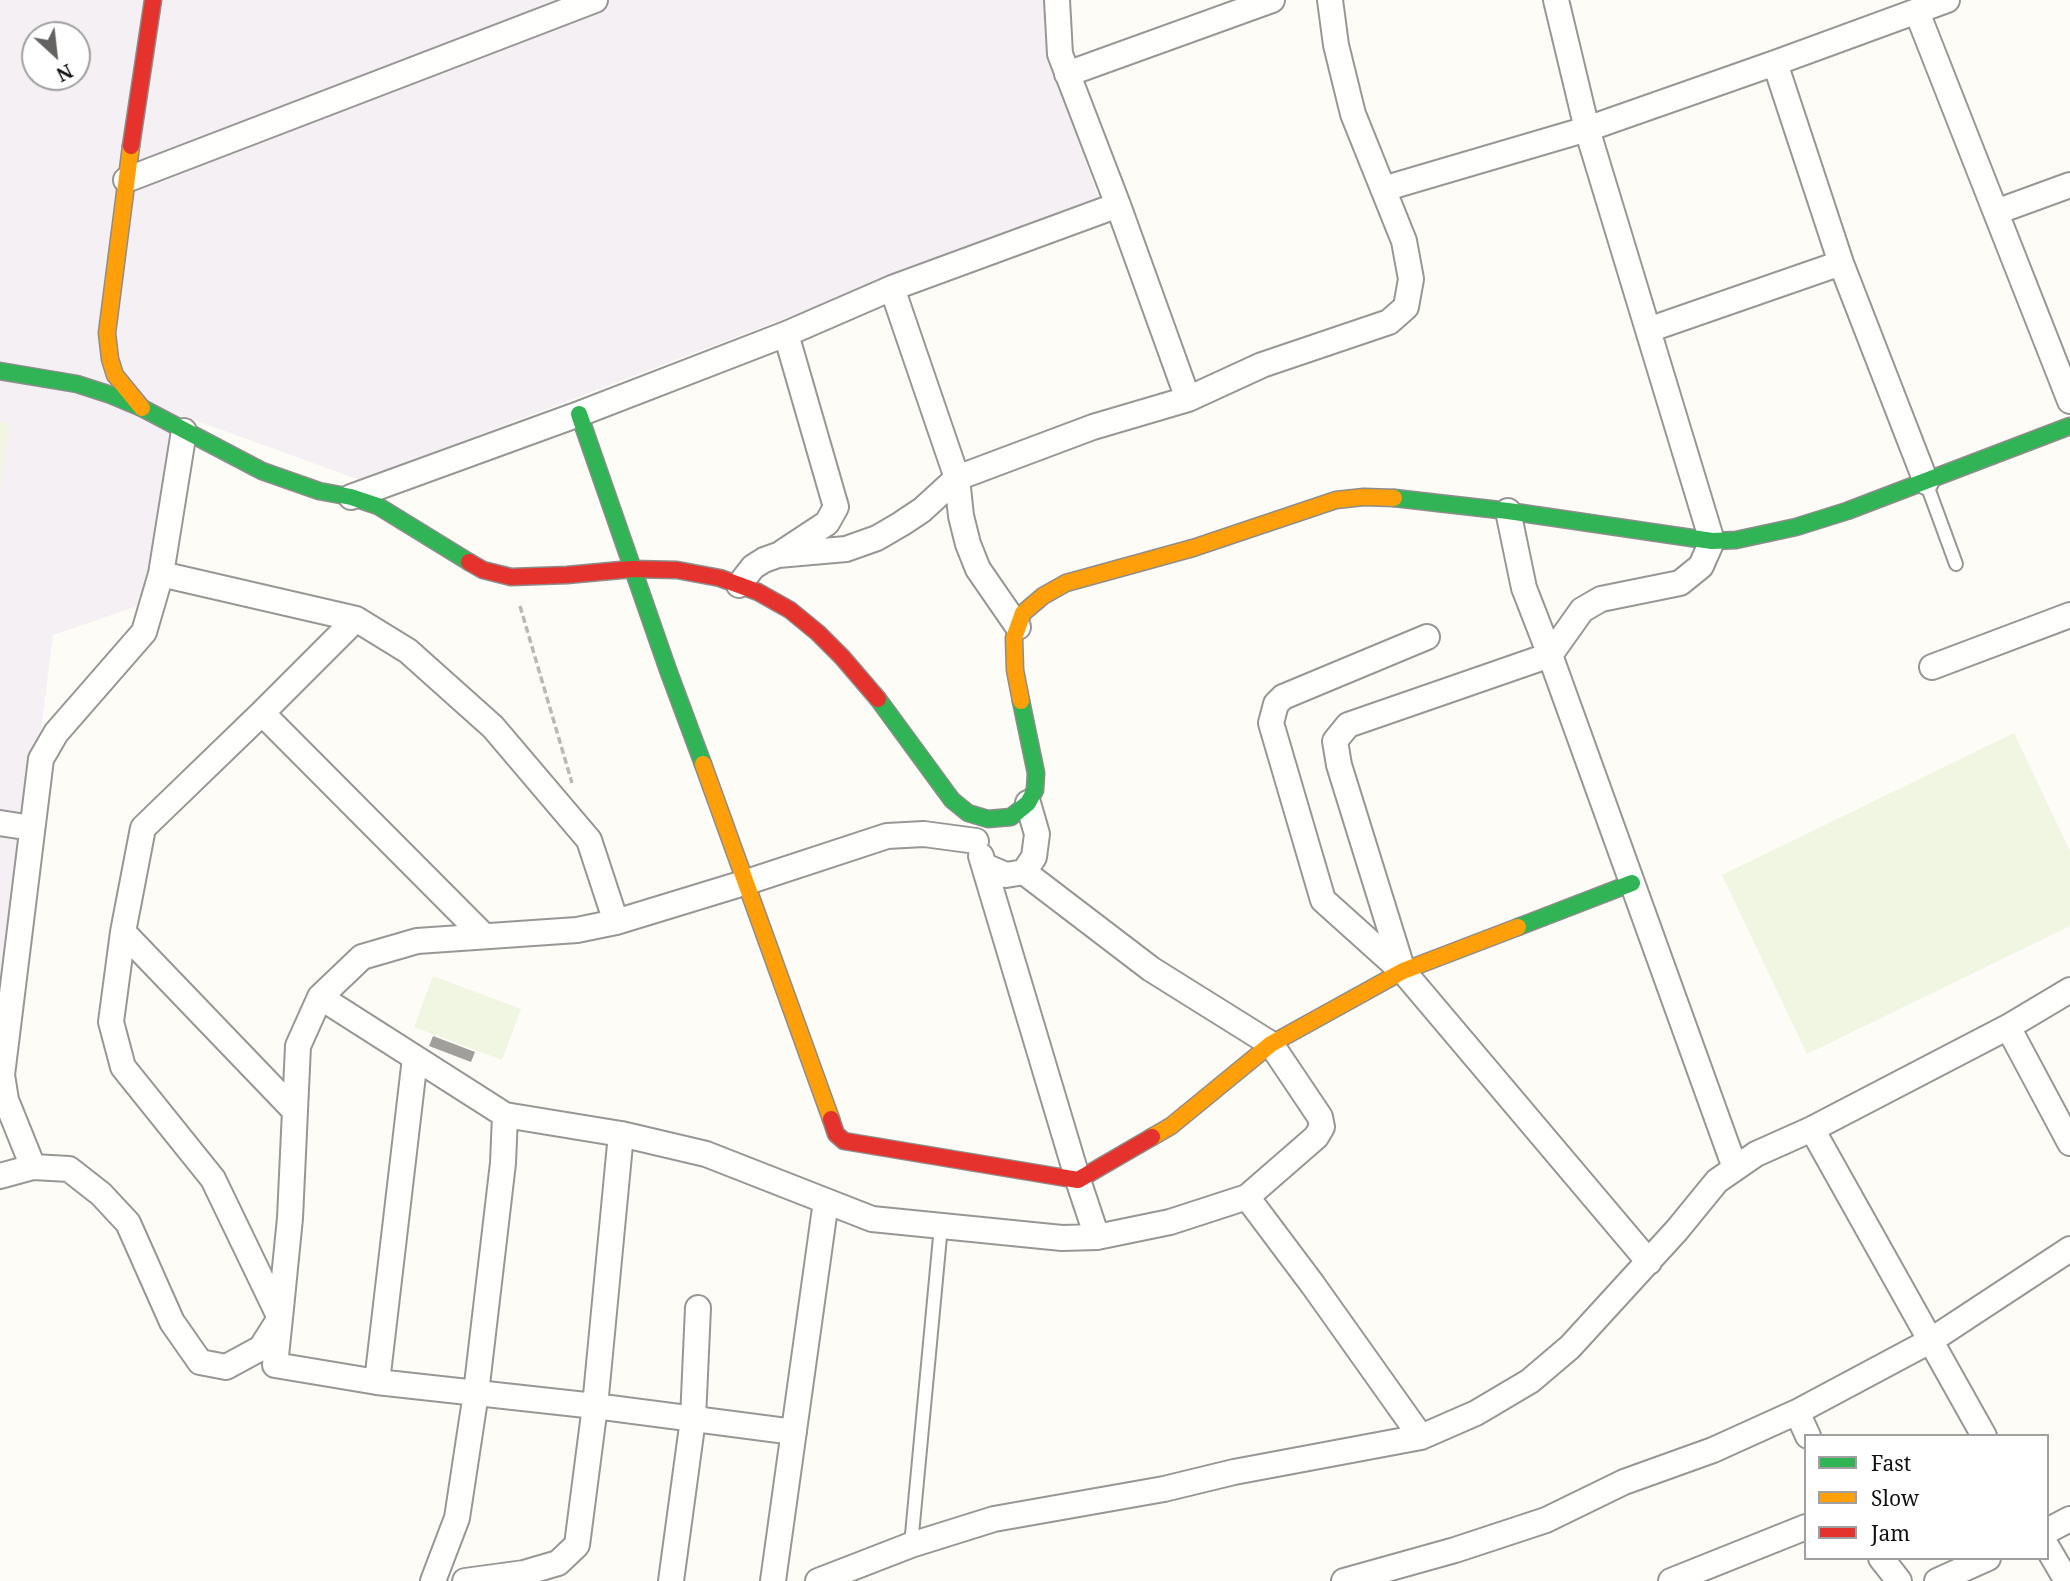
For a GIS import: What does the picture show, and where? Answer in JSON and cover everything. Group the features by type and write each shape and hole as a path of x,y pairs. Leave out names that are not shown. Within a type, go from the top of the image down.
{"main road":[{"path":"142,408 116,374 110,359 107,332 153,0"},
{"path":"50,378 87,363 100,349 107,332"},
{"path":"0,371 50,378 111,395 142,408 262,471 319,491 351,496 379,506 483,570 511,577 632,569 677,570 720,578 758,592 790,610 818,633 888,711 952,800 968,813 988,819 1020,810 1035,790 1036,773 1015,670 1014,638 1023,613 1043,596 1066,583 1193,548 1336,500 1364,497 1388,497 1508,511 1712,541 1763,536 1926,482 2070,426"},
{"path":"579,414 632,569 836,1134 845,1141 1077,1180 1171,1126 1271,1044 1403,971 1632,883"}],"street":[{"path":"127,180 594,0"},
{"path":"1056,0 1060,54 1188,399"},
{"path":"1067,74 1272,0"},
{"path":"778,555 846,549 877,538 922,510 957,478 1093,427 1188,399 1262,365 1389,322 1406,307 1410,279 1404,241 1353,114 1336,45 1330,0"},
{"path":"1403,971 1339,765 1335,740 1348,725 1550,655 1582,610 1601,599 1680,583 1701,566 1712,541 1587,129 1556,0"},
{"path":"1382,189 1587,129 1947,0"},
{"path":"1917,12 2070,401"},
{"path":"1775,63 1841,263 1926,482"},
{"path":"1996,212 2070,185"},
{"path":"351,496 579,414 786,334 892,288 1118,205"},
{"path":"1648,330 1841,263"},
{"path":"892,288 957,478 961,516 973,556 978,569 1018,627"},
{"path":"739,584 752,567 778,555 827,523 836,507 786,334"},
{"path":"33,1167 6,1100 2,1075 41,759 56,733 144,632 161,574 184,431"},
{"path":"1508,511 1524,588 1735,1168"},
{"path":"161,574 356,619 408,651 493,727 589,840 616,922"},
{"path":"1933,667 2070,615"},
{"path":"280,1318 213,1179 123,1066 111,1022 123,932 143,828 356,619"},
{"path":"1427,637 1283,697 1276,704 1271,723 1323,900 1403,971 1649,1262"},
{"path":"262,713 484,936"},
{"path":"985,866 1006,875 1024,872 1034,858 1037,834 1020,810"},
{"path":"968,813 1077,1180 1097,1237"},
{"path":"0,823 32,828"},
{"path":"794,1432 595,1406 377,1382 275,1365 290,1218 298,1046 320,997 362,957 417,941 577,930 616,922 887,836 924,834 976,841"},
{"path":"320,997 505,1115 621,1134 706,1154 872,1219 1062,1238 1097,1237 1170,1222 1247,1197 1316,1137 1322,1127 1320,1117 1271,1044 1151,969 1024,872"},
{"path":"123,932 293,1109"},
{"path":"828,1579 911,1545 994,1519 1164,1489 1234,1472 1421,1437 1476,1413 1530,1381 1570,1347 1649,1262 1717,1181 1735,1168 1756,1154 1812,1129 2008,1027 2070,990"},
{"path":"2008,1027 2070,1143"},
{"path":"377,1382 415,1058"},
{"path":"433,1581 457,1518 476,1393 503,1163 505,1115"},
{"path":"1812,1129 1983,1434"},
{"path":"465,1581 524,1573 558,1563 577,1545 595,1406 621,1134"},
{"path":"0,1176 33,1167 69,1169 101,1194 128,1223 172,1322 200,1362 226,1367 261,1348 280,1318"},
{"path":"1247,1197 1314,1285 1421,1437"},
{"path":"773,1581 826,1201"},
{"path":"1344,1581 1455,1550 1546,1520 1623,1482 1713,1450 1797,1412 1930,1341 2068,1256"},
{"path":"671,1581 693,1419 698,1308"},
{"path":"1797,1412 1807,1434"},
{"path":"2049,1530 2070,1519"},
{"path":"1671,1581 1804,1528"},
{"path":"2049,1550 2067,1581"},
{"path":"1883,1560 1899,1581"},
{"path":"1937,1581 1984,1560"}],"lane":[{"path":"1926,482 1956,564"},
{"path":"911,1545 941,1226"}],"path":[{"path":"511,577 573,788"}],"shaded area":[{"path":"0,0 1047,0 1053,71 1099,199 360,480 183,416 156,600 53,635 0,1056"}],"green space":[{"path":"0,422 9,423 0,494"},
{"path":"2014,733 2070,851 2070,926 1807,1054 1722,875"},
{"path":"433,976 521,1009 502,1060 414,1027"}],"building":[{"path":"433,1036 475,1052 471,1062 429,1046"}],"traffic: fast":[{"path":"0,371 77,384 111,395 142,408 262,471 319,491 378,506 469,562"},
{"path":"579,414 703,764"},
{"path":"1394,498 1508,511 1712,541 1736,540 1796,527 1847,511 2070,426"},
{"path":"878,699 952,800 968,813 988,819 1011,817 1028,803 1035,790 1036,773 1021,701"},
{"path":"1518,927 1632,883"}],"traffic: slow":[{"path":"131,146 107,333 115,375 142,408"},
{"path":"1021,701 1015,670 1014,638 1023,613 1043,596 1066,583 1193,548 1336,500 1394,498"},
{"path":"703,764 831,1119"},
{"path":"1152,1137 1171,1126 1271,1044 1403,971 1518,927"}],"traffic: jam":[{"path":"131,146 153,0"},
{"path":"469,562 483,570 511,577 632,569 677,570 720,578 758,592 790,610 842,657 878,699"},
{"path":"831,1119 836,1134 844,1141 1078,1180 1152,1137"}]}
